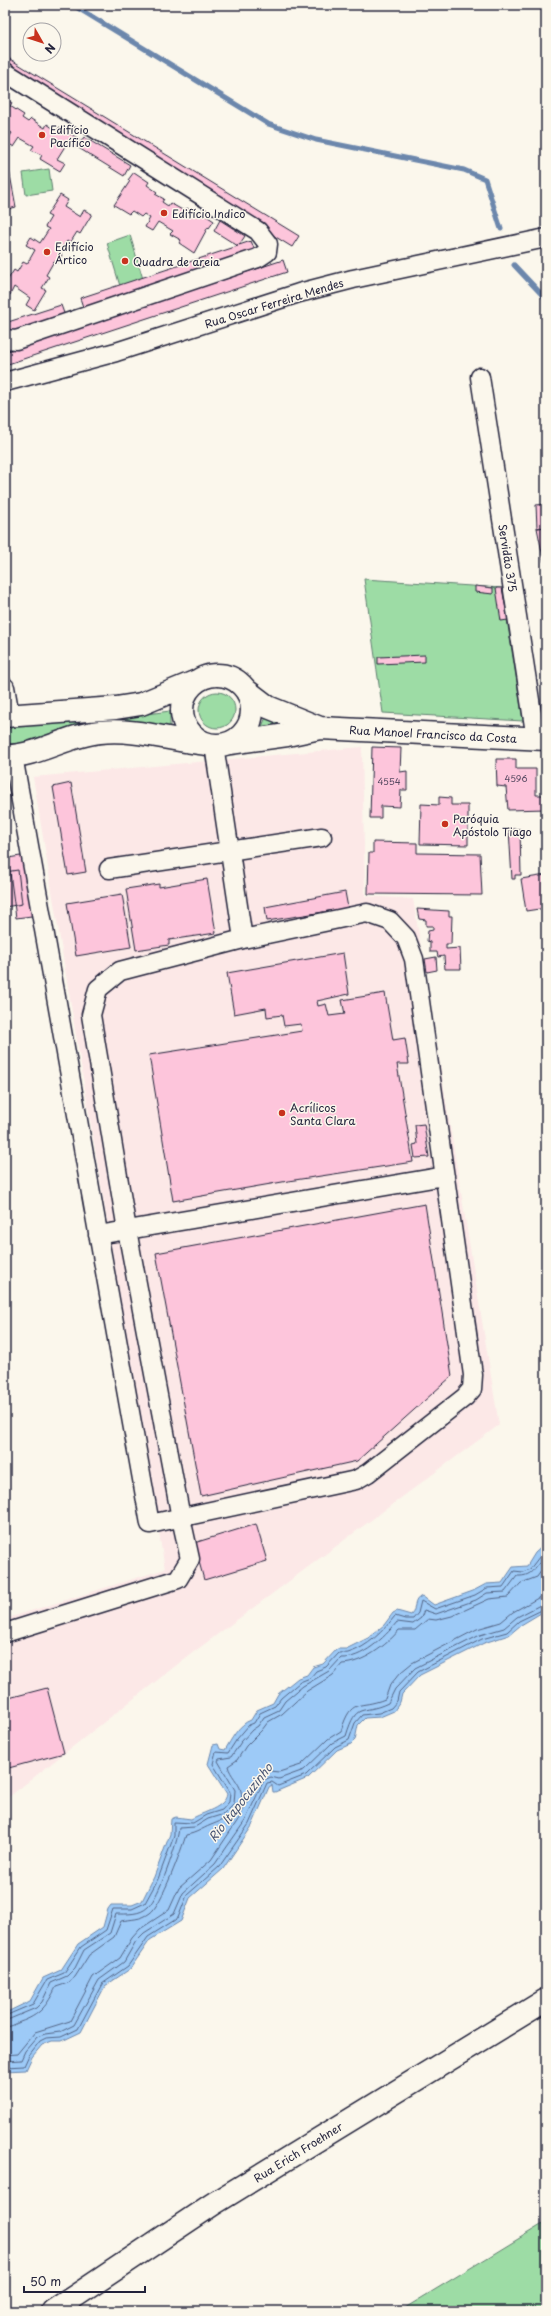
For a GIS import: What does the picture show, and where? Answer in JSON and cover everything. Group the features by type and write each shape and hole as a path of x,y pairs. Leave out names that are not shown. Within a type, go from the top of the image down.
{"main road":[{"path":"7,716 116,708 141,704 198,680 218,675 230,677 240,683 247,691 252,704 252,716 248,727 240,736 217,744 197,739 189,731 184,721 182,710 187,692 198,680"},
{"name":"Rua Manoel Francisco da Costa","path":"247,691 268,707 320,728"},
{"name":"Rua Manoel Francisco da Costa","path":"9,756 29,753 78,735 101,731 148,734 180,741 217,744 287,735 320,728 541,739"},
{"name":"Rua Erich Froehner","path":"53,2311 213,2204 546,2000"}],"street":[{"path":"5,72 258,231 268,244 267,252 258,258 16,340 5,339"},
{"name":"Rua Oscar Ferreira Mendes","path":"5,382 116,352 299,293 353,279 546,238"},
{"name":"Servidão 375","path":"480,377 541,739"},
{"path":"5,687 7,716"},
{"path":"217,744 243,939"},
{"path":"5,1633 178,1579 190,1559 181,1518 127,1230 91,1015 98,989 120,971 243,939 366,913 390,922 406,938 414,959 473,1375 472,1389 465,1397 368,1473 356,1480 181,1518 150,1524 9,756"},
{"path":"109,869 322,837"},
{"path":"98,1235 445,1176"}],"shaded area":[{"path":"362,747 365,896 413,899 499,1425 183,1660 5,1800 5,1619 165,1569 33,777"}],"green space":[{"path":"49,169 52,191 26,195 23,173"},
{"name":"Quadra de areia","path":"130,235 143,279 120,286 107,243"},
{"path":"364,579 502,588 523,721 383,713"},
{"path":"221,692 230,697 234,703 234,717 230,723 221,728 213,728 204,723 200,717 199,706 204,697 210,693"},
{"path":"170,711 170,727 154,726 23,746 12,745 7,739 7,732 14,725 139,715"},
{"path":"266,717 297,728 261,729"},
{"path":"546,2222 546,2311 400,2311"}],"water":[{"name":"Rio Itapocuzinho","path":"546,1543 546,1610 521,1625 509,1635 484,1643 420,1675 402,1694 400,1702 394,1711 380,1717 365,1718 358,1725 355,1740 351,1744 337,1750 308,1778 275,1792 273,1792 272,1785 269,1787 252,1826 223,1869 190,1898 181,1921 150,1940 130,1969 105,1986 81,2032 62,2041 52,2041 42,2045 32,2057 26,2070 5,2071 5,2013 30,2001 43,1978 61,1970 78,1944 103,1927 108,1909 111,1905 132,1905 142,1901 154,1877 170,1834 171,1819 176,1817 191,1819 213,1809 225,1799 227,1794 208,1764 213,1745 218,1744 220,1749 225,1750 236,1733 243,1725 251,1720 257,1710 273,1703 278,1694 298,1678 307,1675 313,1667 323,1664 337,1649 346,1649 368,1638 384,1625 393,1613 397,1611 411,1615 417,1600 422,1596 434,1605 473,1591 486,1584 502,1583 513,1567 527,1566 535,1553"}],"building":[{"path":"5,56 299,236 292,247 5,70"},
{"name":"Edifício Pacífico","path":"5,99 12,103 10,106 24,115 22,118 28,122 31,119 45,128 47,124 57,131 59,127 79,139 75,147 67,143 57,159 65,163 60,171 40,159 42,155 31,150 34,146 20,138 14,147 6,142 12,133 5,129"},
{"path":"84,137 130,165 124,176 77,147"},
{"path":"8,164 16,207 5,210 5,165"},
{"name":"Edifício Indico","path":"134,172 149,182 147,185 157,192 155,194 164,199 162,202 168,206 170,203 184,211 187,208 197,215 199,211 214,221 209,228 208,227 194,253 179,243 181,240 170,234 173,231 158,222 152,231 145,227 150,218 144,214 141,217 132,211 129,214 114,205 130,181 128,180"},
{"name":"Edifício Ártico","path":"60,195 68,200 64,207 80,217 84,210 92,214 80,234 77,232 70,243 67,241 59,253 62,255 57,263 54,261 46,275 49,277 42,288 46,290 34,310 26,305 30,298 14,287 10,295 5,292 5,284 14,270 17,272 23,262 27,264 35,250 26,245 31,237 40,243 49,229 45,227 51,217 47,215"},
{"path":"220,220 245,236 239,245 251,241 256,253 84,310 80,298 238,246 214,231"},
{"path":"283,260 287,272 8,364 5,357 5,352"},
{"path":"61,305 65,316 8,335 5,323"},
{"path":"546,504 546,527 537,528 536,505"},
{"path":"546,527 546,562 544,562 537,528"},
{"path":"475,586 493,588 493,594 475,592"},
{"path":"496,588 502,588 508,620 501,621"},
{"path":"425,655 425,662 378,664 378,657"},
{"path":"372,747 401,748 400,772 407,771 407,790 401,790 400,807 381,806 381,818 370,818"},
{"path":"496,759 516,759 516,769 536,769 536,795 545,795 546,809 508,810 506,787 497,786"},
{"path":"71,783 86,872 68,875 53,787"},
{"name":"Paróquia Apóstolo Tiago","path":"439,797 451,798 451,805 468,805 468,845 420,844 421,804 439,805"},
{"path":"509,829 520,829 521,875 515,875 515,879 512,879"},
{"path":"373,842 417,843 417,853 480,854 482,895 368,894 369,853 373,853"},
{"path":"39,853 47,914 16,918 8,858"},
{"path":"18,870 22,904 5,907 5,872"},
{"path":"546,875 546,908 526,911 521,879"},
{"path":"207,879 216,933 169,940 169,945 136,950 126,889 159,884 159,887"},
{"path":"345,892 348,908 267,921 265,907"},
{"path":"122,894 131,947 76,956 67,903"},
{"path":"417,909 449,911 449,916 452,916 451,944 446,944 446,949 460,948 461,969 445,969 444,956 438,957 437,952 430,952 430,942 427,941 428,931 433,930 433,926 426,926 426,920 419,919"},
{"name":"Acrílicos Santa Clara","path":"343,953 349,994 317,1001 318,1006 326,1004 329,1016 345,1014 342,1000 385,993 393,1040 405,1038 409,1064 397,1064 413,1162 288,1181 173,1201 149,1055 302,1031 301,1024 284,1026 282,1015 267,1017 266,1008 234,1014 227,973"},
{"path":"436,957 437,970 427,972 425,959"},
{"path":"424,1124 429,1157 415,1158 413,1145 417,1144 415,1125"},
{"path":"425,1204 452,1376 357,1461 201,1496 156,1253"},
{"path":"256,1524 267,1561 204,1580 194,1543"},
{"path":"47,1688 64,1753 5,1769 5,1699"}],"waterway":[{"path":"73,5 268,124 316,140 464,170 485,179 501,229"},
{"path":"514,265 546,299"}],"place":[{"name":"Edifício Pacífico","path":"42,135"},
{"name":"Edifício Indico","path":"164,213"},
{"name":"Edifício Ártico","path":"47,252"},
{"name":"Quadra de areia","path":"125,261"},
{"name":"Paróquia Apóstolo Tiago","path":"445,824"},
{"name":"Acrílicos Santa Clara","path":"282,1113"}]}
